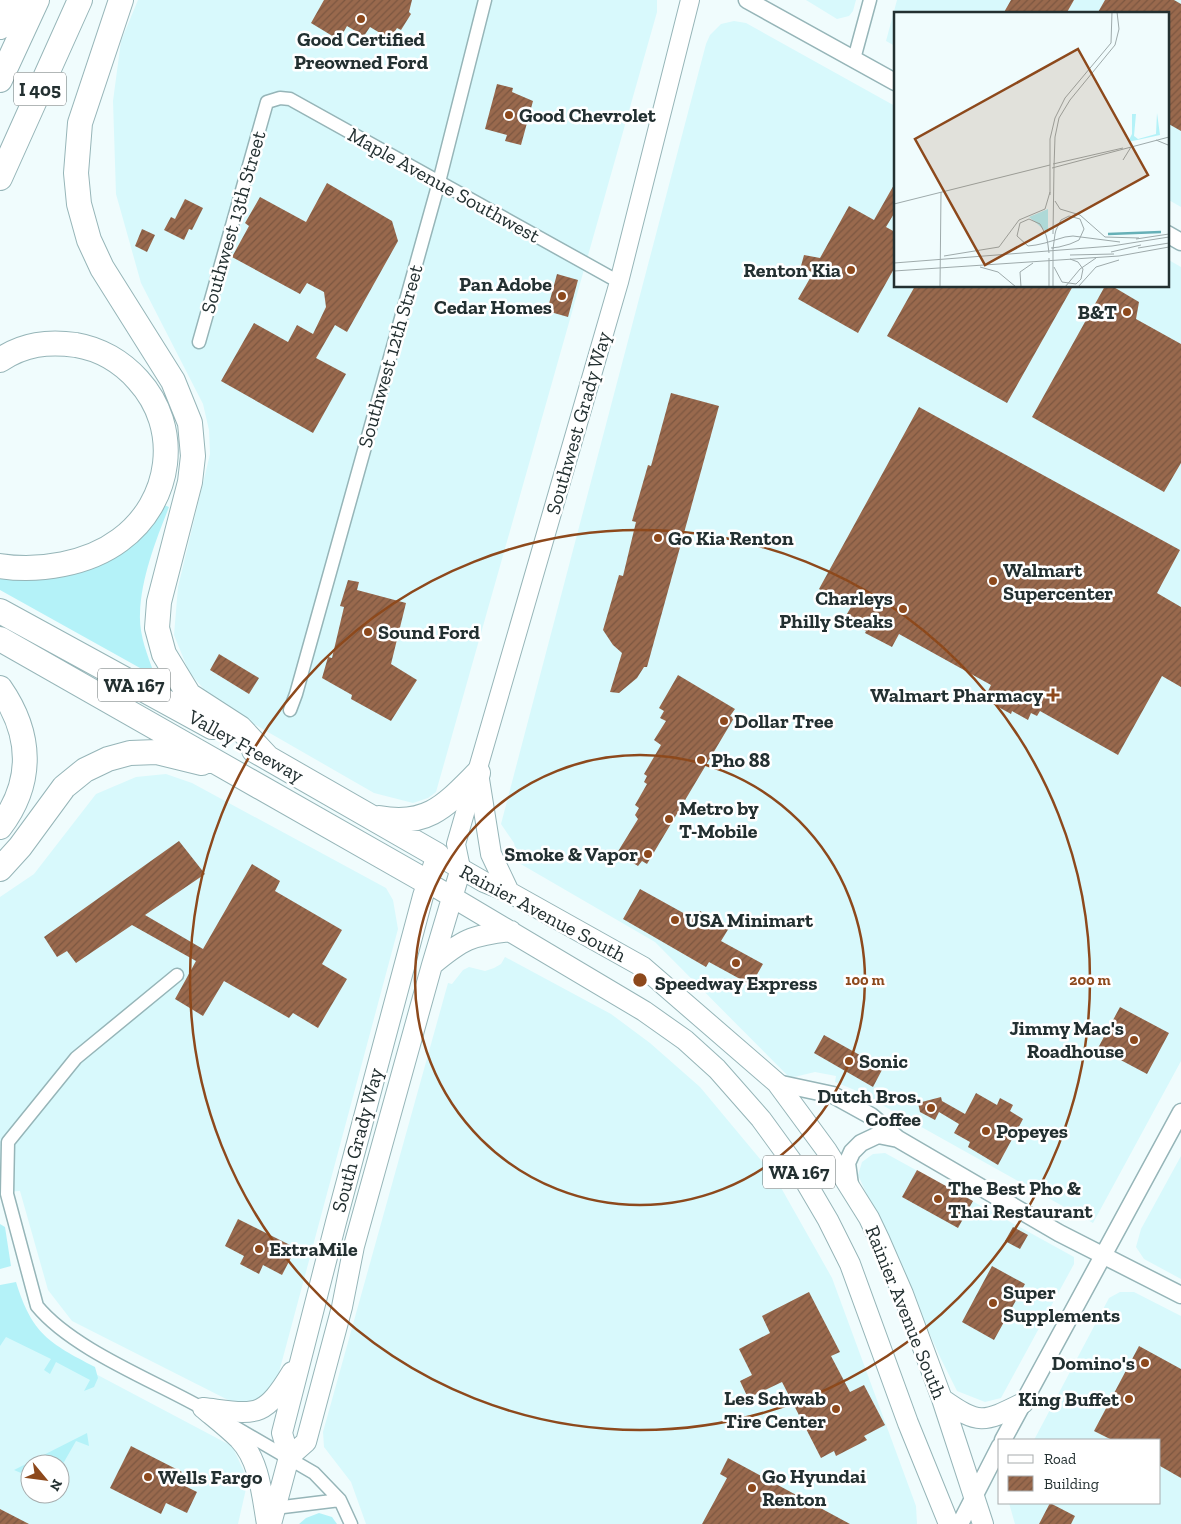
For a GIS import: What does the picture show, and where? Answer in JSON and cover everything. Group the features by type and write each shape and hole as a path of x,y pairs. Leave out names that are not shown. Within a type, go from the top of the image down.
{"highway":[{"path":"0,27 12,0"},
{"name":"I 405","path":"0,80 37,0"},
{"name":"I 405","path":"0,178 80,0"},
{"path":"121,0 80,123 76,172 79,204 89,240 102,268 174,381 190,423 193,456 190,482 158,602 157,628 164,654 189,695 240,728 268,758"},
{"path":"0,360 23,348 42,343 84,346 100,352 132,373 145,388 163,424 166,444 162,482 154,502 133,530 120,541 90,556 56,565 0,566"},
{"name":"Valley Freeway","path":"0,612 373,817 447,849"},
{"name":"Valley Freeway","path":"0,639 426,882"},
{"path":"0,688 20,728 25,757 24,775 17,802 0,827"},
{"path":"0,868 20,847 64,787 85,770 108,759 130,753 157,752 223,767"},
{"path":"373,817 396,821 414,820 433,813 478,773"}],"main road":[{"path":"676,0 683,22"},
{"name":"Southwest Grady Way","path":"447,849 478,773 619,282 690,0"},
{"path":"478,773 491,854 509,892"},
{"name":"South Grady Way","path":"447,849 426,882 336,1222 282,1433 289,1457 306,1442 342,1307 354,1246 451,897 461,868"},
{"name":"Rainier Avenue South","path":"447,849 461,868 484,882 509,892 643,967 777,1083 809,1124 850,1185 869,1218 903,1294 942,1399 982,1524"},
{"name":"Rainier Avenue South","path":"426,882 644,1011 685,1040 717,1069 761,1119 783,1149 828,1220 850,1264 908,1423 949,1524"},
{"path":"432,965 466,940 480,934 511,931"},
{"path":"203,1408 247,1413 266,1407 278,1395 303,1353"},
{"path":"942,1399 963,1414 973,1418 988,1419 1023,1403"},
{"path":"203,1408 240,1440 246,1449 259,1477 271,1519"},
{"path":"271,1519 289,1457"}],"street":[{"name":"Southwest 12th Street","path":"290,710 439,182 485,0"},
{"path":"747,0 894,81"},
{"path":"854,59 870,0"},
{"name":"Maple Avenue Southwest","path":"268,102 280,98 290,99 619,282"},
{"name":"Southwest 13th Street","path":"198,342 268,102"},
{"path":"1168,235 1181,242"},
{"path":"177,975 76,1058 8,1142 7,1194 34,1298 42,1312 73,1338 203,1408 314,1473 340,1500 352,1524"},
{"path":"777,1083 833,1095 871,1116 898,1139 1059,1234 1181,1296"},
{"path":"1004,1439 1181,1112"},
{"path":"850,1185 847,1163 856,1147 878,1135 898,1139"},
{"path":"960,1524 998,1450"},
{"path":"271,1519 340,1500"}],"shaded area":[{"path":"138,0 657,0 657,12 436,792 428,798 413,803 374,793 214,701 189,672 174,635 178,587 210,454 209,430 203,404 141,283 116,194 113,101 121,41"},
{"path":"806,0 856,0 853,11 849,16 837,19"},
{"path":"897,0 1181,0 1181,207 1168,200 1168,12 894,12 894,45 886,41"},
{"path":"734,21 746,23 894,105 894,288 1168,288 1168,260 1181,267 1181,1061 1093,1223 857,1091 835,1082 836,1076 815,1072 790,1078 655,942 519,863 514,843 501,824 706,44 710,35 721,24"},
{"path":"159,503 169,507 146,573 140,614 142,636 154,673 149,673 0,590 0,577 40,577"},
{"path":"166,774 192,783 386,888 393,900 398,929 274,1391 261,1401 240,1406 72,1321 48,1290 20,1191 0,1192 0,897 34,874 96,794 136,777"},
{"path":"505,957 611,1014 650,1043 700,1087 775,1177 832,1278 916,1506 917,1524 366,1524 351,1482 324,1447 323,1432 448,983 452,984 463,970 469,967 485,971 501,964"},
{"path":"885,1153 1074,1257 1074,1264 1001,1398 985,1402 957,1391 941,1359 858,1175 862,1162 873,1154"},
{"path":"1181,1156 1181,1279 1144,1259 1136,1247 1141,1229"},
{"path":"0,1224 5,1227 11,1266 0,1269"},
{"path":"16,1282 29,1314 44,1335 66,1351 95,1367 98,1378 94,1387 84,1391 90,1380 56,1362 50,1374 44,1370 51,1359 6,1337 0,1346 0,1285"},
{"path":"1120,1292 1134,1292 1181,1316 1181,1524 1015,1524 1009,1504 1161,1504 1161,1439 1035,1439 1109,1298"},
{"path":"7,1327 228,1444 233,1448 248,1480 238,1524 0,1524 0,1329"},
{"path":"87,1433 89,1446 76,1441 69,1454 46,1454"},
{"path":"20,1467 20,1473 14,1470"},
{"path":"319,1513 332,1517 337,1524 299,1524 306,1518"}],"building":[{"name":"Good Certified Preowned Ford","path":"324,0 412,0 409,12 411,14 401,30 397,28 390,39 370,27 364,36 347,26 339,40 311,23"},
{"path":"1011,0 1074,0 1067,12 1004,12"},
{"path":"1105,0 1174,0 1181,4 1181,131 1168,124 1168,12 1098,12"},
{"name":"Good Chevrolet","path":"497,84 513,88 512,92 533,101 521,145 505,141 507,135 485,129"},
{"path":"327,183 392,221 398,241 347,332 335,325 316,358 346,374 313,433 221,381 254,323 288,342 297,325 313,334 326,307 324,292 307,283 300,294 232,257 249,226 245,223 260,197 306,222"},
{"name":"Renton Kia","path":"894,185 894,214 886,227 894,231 894,269 858,333 798,299 813,273 801,266 804,255 820,258 849,206 874,220"},
{"path":"185,199 203,208 192,230 189,229 184,240 164,230 171,217 175,219"},
{"path":"142,229 155,235 147,252 135,246"},
{"name":"Pan Adobe Cedar Homes","path":"557,274 578,280 568,317 547,311"},
{"path":"914,288 1072,288 1007,403 887,336"},
{"path":"1104,288 1115,288 1139,302 1136,319 1181,344 1181,463 1164,492 1032,417"},
{"name":"Go Kia Renton","path":"671,393 719,406 647,667 644,667 637,678 619,693 610,692 622,653 613,645 603,630 619,575 623,576 636,522 632,521 648,465 651,466"},
{"name":"Walmart Supercenter","path":"919,407 1180,550 1157,593 1181,607 1181,687 1162,676 1118,755 1040,711 1037,716 1031,713 1028,720 1012,711 1011,714 984,699 991,685 899,634 892,647 865,633 866,631 844,619 851,607 819,589"},
{"name":"Sound Ford","path":"348,580 359,582 357,590 406,603 391,664 417,680 391,721 351,699 352,695 322,678 328,657 332,658 344,607 340,606"},
{"path":"219,654 259,678 249,694 210,670"},
{"path":"678,675 735,709 730,716 734,718 647,864 642,861 638,866 617,853 638,819 635,815 639,808 635,805 647,784 644,782 647,776 644,774 661,745 654,740 666,721 660,718 664,711 659,708"},
{"path":"179,841 205,874 145,915 203,949 252,864 280,881 275,891 342,930 322,964 347,979 318,1028 293,1013 289,1018 224,981 203,1016 175,999 196,961 132,925 76,963 67,951 57,957 44,937"},
{"path":"640,889 696,920 700,911 729,928 721,941 763,964 751,985 709,962 706,967 623,919"},
{"name":"Jimmy Mac's Roadhouse","path":"1120,1007 1169,1033 1147,1074 1098,1048"},
{"name":"Sonic","path":"824,1035 883,1068 873,1087 814,1053"},
{"name":"Popeyes","path":"976,1093 997,1105 1000,1098 1013,1105 1010,1111 1023,1119 998,1165 968,1147 970,1142 954,1133 959,1124 939,1112 935,1120 920,1112 918,1103 941,1097 942,1101 965,1114"},
{"name":"The Best Pho & Thai Restaurant","path":"917,1170 973,1201 958,1228 902,1197"},
{"path":"238,1219 296,1248 282,1275 263,1265 259,1274 240,1264 244,1256 225,1246"},
{"path":"1013,1227 1028,1235 1020,1249 1005,1241"},
{"name":"Super Supplements","path":"992,1266 1025,1284 994,1340 962,1322"},
{"path":"809,1292 840,1352 831,1356 850,1392 864,1385 885,1425 864,1436 867,1440 836,1456 834,1451 821,1458 782,1382 748,1398 740,1381 752,1375 739,1349 770,1333 762,1316"},
{"path":"1139,1346 1181,1369 1181,1478 1161,1467 1161,1439 1110,1439 1094,1431"},
{"name":"Wells Fargo","path":"131,1446 182,1472 177,1482 197,1492 187,1513 166,1503 161,1514 110,1488"},
{"name":"Go Hyundai Renton","path":"728,1458 850,1524 702,1524 727,1478 720,1474"},
{"path":"1049,1504 1075,1516 1071,1524 1039,1524"},
{"path":"0,1509 29,1524 0,1524"}],"place":[{"name":"Good Certified Preowned Ford","path":"361,19"},
{"name":"Good Chevrolet","path":"509,115"},
{"name":"Renton Kia","path":"851,270"},
{"name":"Pan Adobe Cedar Homes","path":"562,296"},
{"name":"B&T","path":"1127,312"},
{"name":"Go Kia Renton","path":"658,538"},
{"name":"Walmart Supercenter","path":"993,581"},
{"name":"Charleys Philly Steaks","path":"903,609"},
{"name":"Sound Ford","path":"368,632"},
{"name":"Walmart Pharmacy","path":"1053,695"},
{"name":"Dollar Tree","path":"724,721"},
{"name":"Pho 88","path":"701,760"},
{"name":"Metro by T-Mobile","path":"669,819"},
{"name":"Smoke & Vapor","path":"648,854"},
{"name":"USA Minimart","path":"675,920"},
{"name":"Speedway Express","path":"736,963"},
{"name":"Jimmy Mac's Roadhouse","path":"1134,1040"},
{"name":"Sonic","path":"849,1061"},
{"name":"Dutch Bros. Coffee","path":"931,1108"},
{"name":"Popeyes","path":"986,1131"},
{"name":"The Best Pho & Thai Restaurant","path":"938,1199"},
{"name":"ExtraMile","path":"259,1249"},
{"name":"Super Supplements","path":"993,1303"},
{"name":"Domino's","path":"1145,1363"},
{"name":"King Buffet","path":"1129,1399"},
{"name":"Les Schwab Tire Center","path":"836,1409"},
{"name":"Wells Fargo","path":"148,1477"},
{"name":"Go Hyundai Renton","path":"752,1488"}]}
